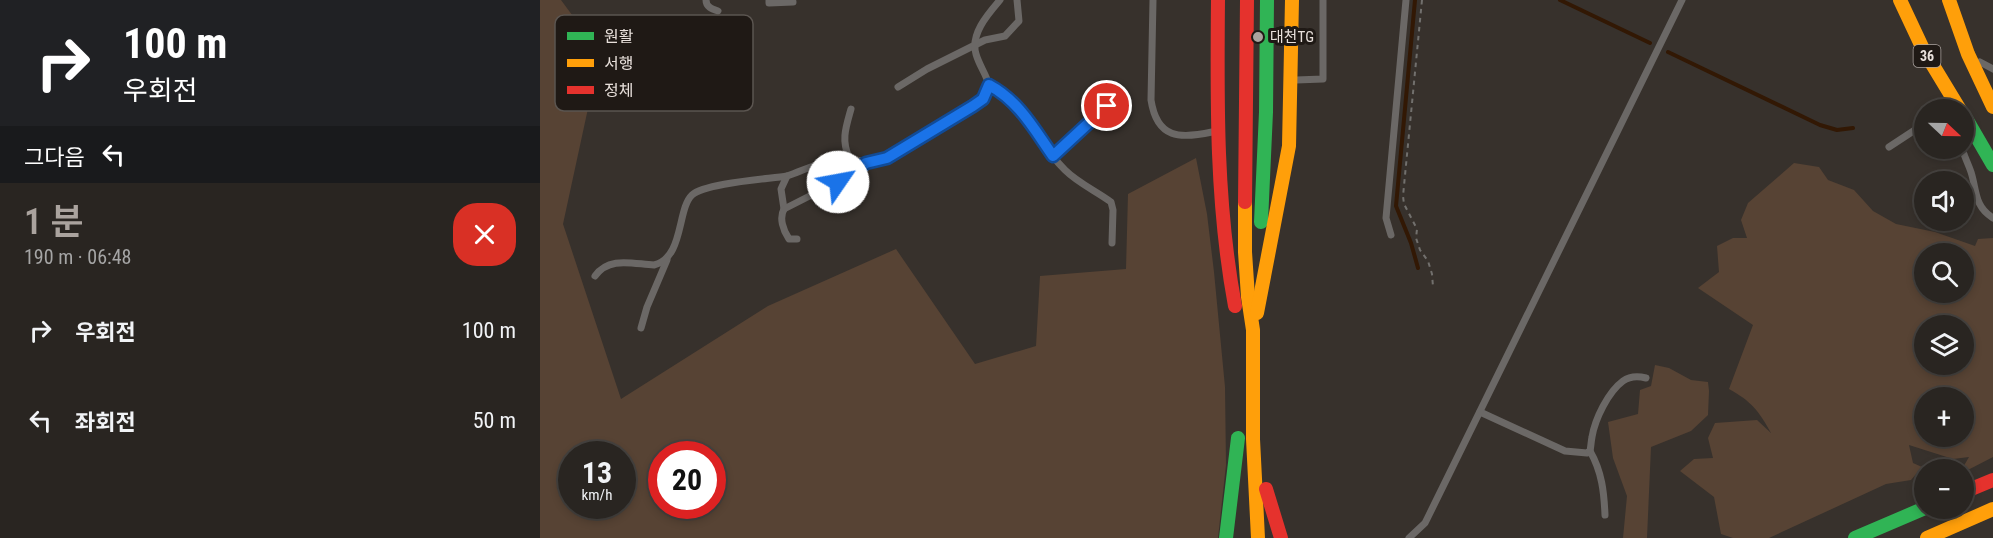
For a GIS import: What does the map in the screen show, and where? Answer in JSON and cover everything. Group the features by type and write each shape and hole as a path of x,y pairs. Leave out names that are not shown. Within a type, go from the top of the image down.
{"highway":[{"path":"1218,0 1218,158 1226,262 1235,312 1233,126 1236,0"},
{"path":"1247,0 1245,252 1253,330"},
{"path":"1258,538 1253,439 1253,330 1264,183 1267,0"},
{"path":"1253,330 1268,262 1288,146 1292,0"},
{"name":"36","path":"1900,0 1923,49 1952,99"},
{"path":"1948,0 1968,54 1993,107"},
{"path":"1974,133 1993,165"},
{"path":"1226,538 1238,432 1244,527"},
{"path":"1253,439 1269,503 1281,538"},
{"path":"1974,488 1993,480"},
{"path":"1927,538 1993,509"},
{"path":"1855,538 1914,513"}],"lane":[{"path":"706,0 711,9 717,11"},
{"path":"769,0 769,3 793,2"},
{"path":"1000,0 987,16 974,45 989,85 1015,103 1066,171 1111,202 1113,210 1112,243"},
{"path":"898,87 974,45 992,37 1005,36 1019,21 1017,0"},
{"path":"1153,0 1151,100 1158,121 1171,134 1180,136 1218,130"},
{"path":"1291,80 1323,79 1323,0"},
{"path":"1391,235 1386,218 1406,0"},
{"path":"1409,538 1425,523 1682,0"},
{"path":"1968,54 1993,69"},
{"path":"784,208 850,175 866,163 887,158 983,99 989,85"},
{"path":"1053,156 1107,106"},
{"path":"849,157 844,142 844,132 851,109"},
{"path":"1889,147 1914,130"},
{"path":"1974,147 1981,145"},
{"path":"641,328 647,307 691,196 698,191 724,185 788,176 824,162 849,157 866,163"},
{"path":"1965,159 1980,208 1993,218"},
{"path":"788,176 781,189 784,208 781,214 785,233 789,239 797,238"},
{"path":"595,276 600,268 607,264 654,265 661,264 668,258"},
{"path":"1605,515 1602,477 1590,451 1592,436 1598,418 1622,381 1631,377 1646,378"},
{"path":"1480,412 1565,451 1580,454 1590,451"}],"path":[{"path":"1422,0 1403,196 1404,204 1417,229 1416,238 1420,250 1428,261 1433,287"}],"shaded area":[{"path":"540,0 561,0 572,15 555,15 555,111 587,111 563,224 621,399 768,306 896,249 975,364 1036,346 1040,276 1126,269 1128,194 1196,158 1207,214 1214,272 1225,387 1226,465 1218,538 540,538"},
{"path":"1794,163 1819,167 1828,180 1854,190 1873,211 1896,224 1914,228 1914,231 1935,232 1966,243 1914,243 1914,303 1974,303 1974,246 1978,239 1993,238 1993,457 1974,467 1974,459 1968,459 1969,457 1953,459 1915,447 1974,447 1974,387 1914,387 1914,447 1909,445 1914,463 1914,476 1911,480 1886,484 1769,538 1733,538 1721,534 1714,497 1680,471 1694,459 1713,458 1708,438 1715,423 1757,420 1771,433 1754,407 1729,389 1753,325 1698,288 1719,272 1717,246 1733,238 1747,238 1741,220 1748,203"},
{"path":"1655,365 1669,368 1691,380 1708,382 1708,415 1691,431 1651,447 1647,538 1623,538 1627,496 1613,458 1608,422 1638,414 1640,390 1651,386"}],"waterway":[{"path":"1415,0 1396,206 1418,268"},
{"path":"1560,0 1650,43"},
{"path":"1668,52 1820,125 1837,130 1853,128"}],"traffic: fast":[{"path":"1261,222 1266,112 1267,0"},
{"path":"1974,132 1993,165"},
{"path":"1226,538 1238,438"},
{"path":"1855,538 1914,513"}],"traffic: slow":[{"path":"1257,313 1289,146 1292,0"},
{"path":"1900,0 1923,49 1953,99"},
{"path":"1949,0 1968,54 1993,107"},
{"path":"1245,202 1245,252 1253,330 1253,439 1258,538"},
{"path":"1927,538 1993,509"}],"traffic: jam":[{"path":"1218,0 1221,192 1235,306"},
{"path":"1245,202 1247,0"},
{"path":"1974,488 1993,480"},
{"path":"1266,489 1281,538"}],"place":[{"name":"대천TG","path":"1258,37"}],"route":[{"path":"838,182 866,163 887,158 973,106 983,99 989,85 1015,103 1031,122 1053,156 1096,119 1107,106"}]}
